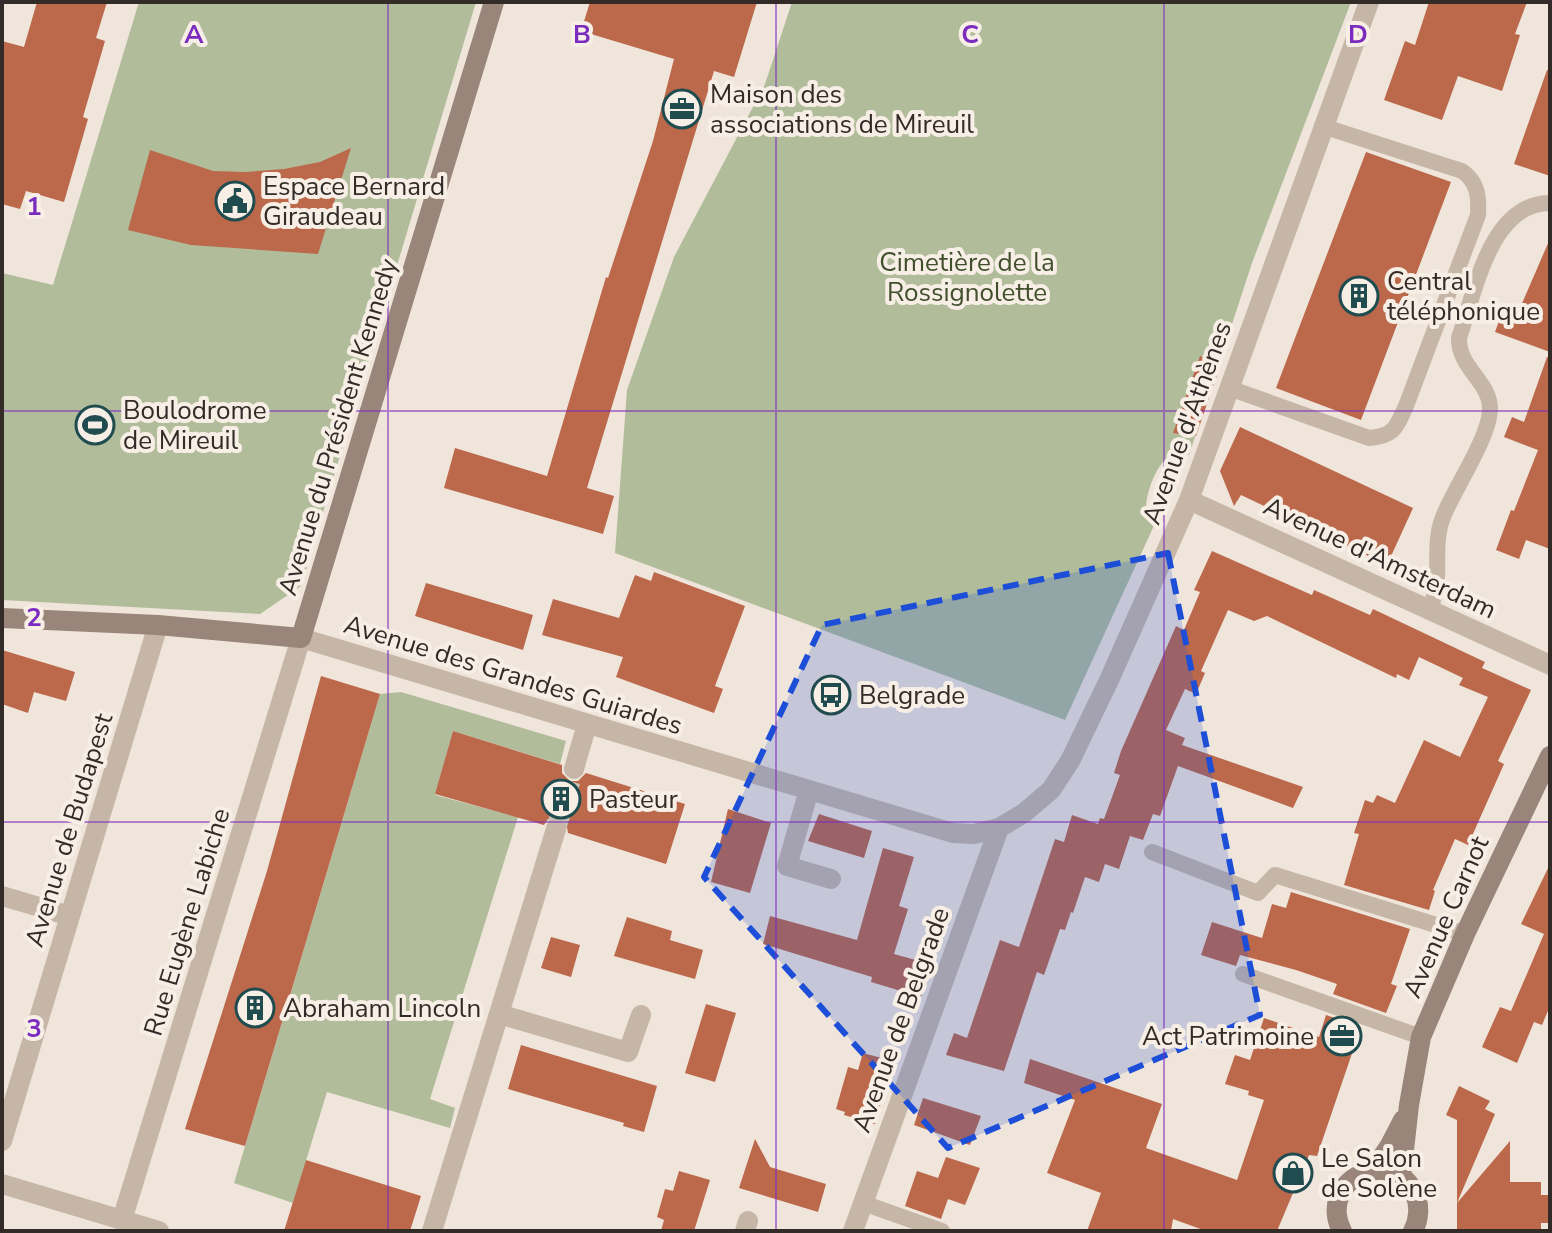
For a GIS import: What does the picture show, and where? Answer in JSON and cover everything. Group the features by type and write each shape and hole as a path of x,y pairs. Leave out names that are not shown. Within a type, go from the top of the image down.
{"street":[{"name":"Avenue du Président Kennedy","path":"301,638 494,2"},
{"name":"Avenue d'Athènes","path":"999,828 1024,813 1051,790 1070,761 1110,678 1189,500 1369,2"},
{"name":"Avenue d'Amsterdam","path":"1189,500 1550,665"},
{"name":"Avenue des Grandes Guiardes","path":"2,618 158,625 301,638 953,833 974,834 999,828"},
{"name":"Avenue de Budapest","path":"2,1141 158,625"},
{"name":"Rue Eugène Labiche","path":"122,1220 301,638"},
{"path":"574,769 587,724"},
{"name":"Avenue Carnot","path":"1401,1177 1421,1037 1465,934 1550,756"},
{"path":"809,790 787,866 831,879"},
{"name":"Avenue de Belgrade","path":"853,1231 999,828"},
{"path":"432,1231 556,829"},
{"path":"2,896 70,916"},
{"path":"499,1014 628,1052 641,1015"},
{"name":"Avenue Carnot","path":"1373,1170 1389,1147 1409,1105"},
{"path":"1336,1225 1337,1202 1350,1180 1361,1173 1383,1170 1401,1177 1417,1199 1418,1212 1413,1231"},
{"path":"2,1184 159,1231"}],"lane":[{"path":"1229,388 1369,438 1384,437 1395,429 1406,406 1478,215 1476,189 1471,178 1462,171 1322,126"},
{"path":"1431,610 1437,582 1442,519 1490,412 1489,397 1459,350 1459,338 1500,230 1515,214 1538,203 1550,203"},
{"path":"1152,852 1258,893 1275,875 1465,934"},
{"path":"1243,974 1421,1037"},
{"path":"863,1203 942,1231"}],"highlighted area":[{"path":"1168,553 1260,1015 948,1148 704,877 822,625"}],"green space":[{"path":"139,2 476,2 301,586 260,614 2,600 2,273 53,285"},
{"name":"Cimetière de la Rossignolette","path":"792,2 1351,2 1252,263 1189,455 1172,454 1154,476 1146,505 1157,519 1065,720 615,553 627,390 674,257 765,84"},
{"path":"401,692 566,741 560,764 453,731 435,795 518,817 430,1099 455,1108 450,1128 327,1092 293,1203 234,1183 380,694"}],"building":[{"path":"37,2 107,2 96,38 105,41 83,117 88,119 64,202 26,191 20,209 2,204 2,41 24,47"},
{"path":"590,2 757,2 734,77 714,71 587,488 614,496 603,534 444,488 455,448 547,476 606,277 653,141 674,59 581,31"},
{"path":"1429,2 1527,2 1515,34 1520,35 1502,91 1458,76 1442,120 1384,100 1405,41 1415,45"},
{"path":"1547,70 1550,71 1550,176 1514,164"},
{"name":"Espace Bernard Giraudeau","path":"351,148 318,254 191,245 128,230 150,150 213,171 245,172 320,162"},
{"name":"Central téléphonique","path":"1366,152 1451,182 1361,420 1276,388"},
{"path":"1549,241 1550,352 1495,332 1503,310 1517,315"},
{"path":"1200,356 1221,363 1196,436 1173,433"},
{"path":"1547,357 1550,358 1550,549 1526,540 1519,559 1496,550 1538,450 1504,437 1512,417 1524,422"},
{"path":"1240,427 1413,508 1387,565 1241,495 1234,506 1220,471"},
{"path":"1212,551 1312,595 1314,590 1370,615 1373,609 1485,662 1482,668 1531,690 1498,761 1504,764 1468,845 1455,839 1433,890 1429,910 1344,885 1359,834 1354,833 1365,800 1373,803 1377,795 1395,803 1424,740 1460,757 1488,697 1459,685 1463,678 1419,657 1409,680 1397,674 1396,678 1267,616 1254,621 1228,610 1201,671 1205,673 1196,694 1185,689 1166,730 1185,738 1182,745 1303,787 1293,808 1178,766 1160,816 1153,814 1143,840 1130,836 1119,869 1105,864 1099,882 1085,877 1065,930 1060,929 1044,975 1037,972 1004,1071 946,1055 954,1033 967,1038 1000,940 1019,947 1055,839 1064,842 1072,815 1098,824 1100,818 1104,819 1120,775 1114,773 1121,751 1176,626 1184,630 1200,592 1194,590"},
{"path":"654,572 745,606 715,686 723,689 714,713 616,677 623,657 542,635 553,599 619,618 635,575 651,581"},
{"path":"426,583 533,615 523,650 415,616"},
{"path":"2,650 75,672 66,701 34,692 28,713 2,704"},
{"name":"Abraham Lincoln","path":"321,676 380,694 245,1146 185,1129 267,871"},
{"name":"Pasteur","path":"453,731 562,765 562,773 570,781 578,781 586,773 685,804 666,864 568,833 566,821 559,816 548,819 544,825 435,794"},
{"path":"728,809 771,823 750,893 711,882"},
{"path":"819,814 872,831 864,858 808,841"},
{"path":"883,848 914,857 899,906 908,909 894,954 930,964 921,997 871,982 872,977 763,944 770,916 857,940"},
{"path":"1550,864 1550,1006 1542,1025 1534,1022 1517,1063 1482,1047 1500,1007 1511,1011 1544,934 1521,924"},
{"path":"1291,892 1410,929 1391,984 1397,986 1386,1013 1333,994 1337,984 1296,970 1240,955 1236,966 1201,955 1212,922 1262,938 1272,904 1286,908"},
{"path":"627,917 672,931 670,940 703,950 695,979 614,956"},
{"path":"551,937 580,945 571,977 541,968"},
{"path":"706,1004 736,1013 715,1082 685,1073"},
{"path":"1326,1015 1361,1027 1317,1156 1309,1155 1277,1231 1206,1231 1173,1219 1171,1231 1087,1231 1101,1193 1047,1173 1075,1100 1024,1083 1030,1059 1162,1104 1146,1148 1237,1180 1264,1100 1248,1095 1249,1091 1225,1084 1235,1055 1250,1060 1264,1018 1319,1037"},
{"path":"521,1045 657,1086 644,1132 623,1126 624,1123 508,1089"},
{"path":"863,1053 893,1061 875,1124 844,1115 845,1112 836,1109 848,1067 858,1070"},
{"path":"1459,1086 1490,1101 1485,1109 1495,1114 1457,1203 1457,1120 1446,1115"},
{"path":"923,1098 981,1116 970,1145 914,1125"},
{"path":"755,1139 770,1167 826,1184 818,1212 739,1188"},
{"path":"1510,1141 1510,1182 1541,1182 1541,1195 1550,1195 1550,1223 1541,1223 1541,1231 1457,1231 1457,1203"},
{"path":"946,1157 980,1168 965,1205 948,1199 941,1219 905,1206 917,1171 938,1178"},
{"path":"306,1160 421,1196 410,1231 284,1231"},
{"path":"679,1171 710,1180 694,1231 661,1231 664,1220 657,1217 665,1189 673,1191"}],"tunnel":[{"path":"556,829 574,769"}],"place":[{"name":"Maison des associations de Mireuil","path":"682,109"},
{"name":"Espace Bernard Giraudeau","path":"235,201"},
{"name":"Central téléphonique","path":"1359,296"},
{"name":"Boulodrome de Mireuil","path":"95,425"},
{"name":"Belgrade","path":"831,695"},
{"name":"Pasteur","path":"561,799"},
{"name":"Abraham Lincoln","path":"255,1008"},
{"name":"Act Patrimoine","path":"1342,1036"},
{"name":"Le Salon de Solène","path":"1293,1173"}]}
